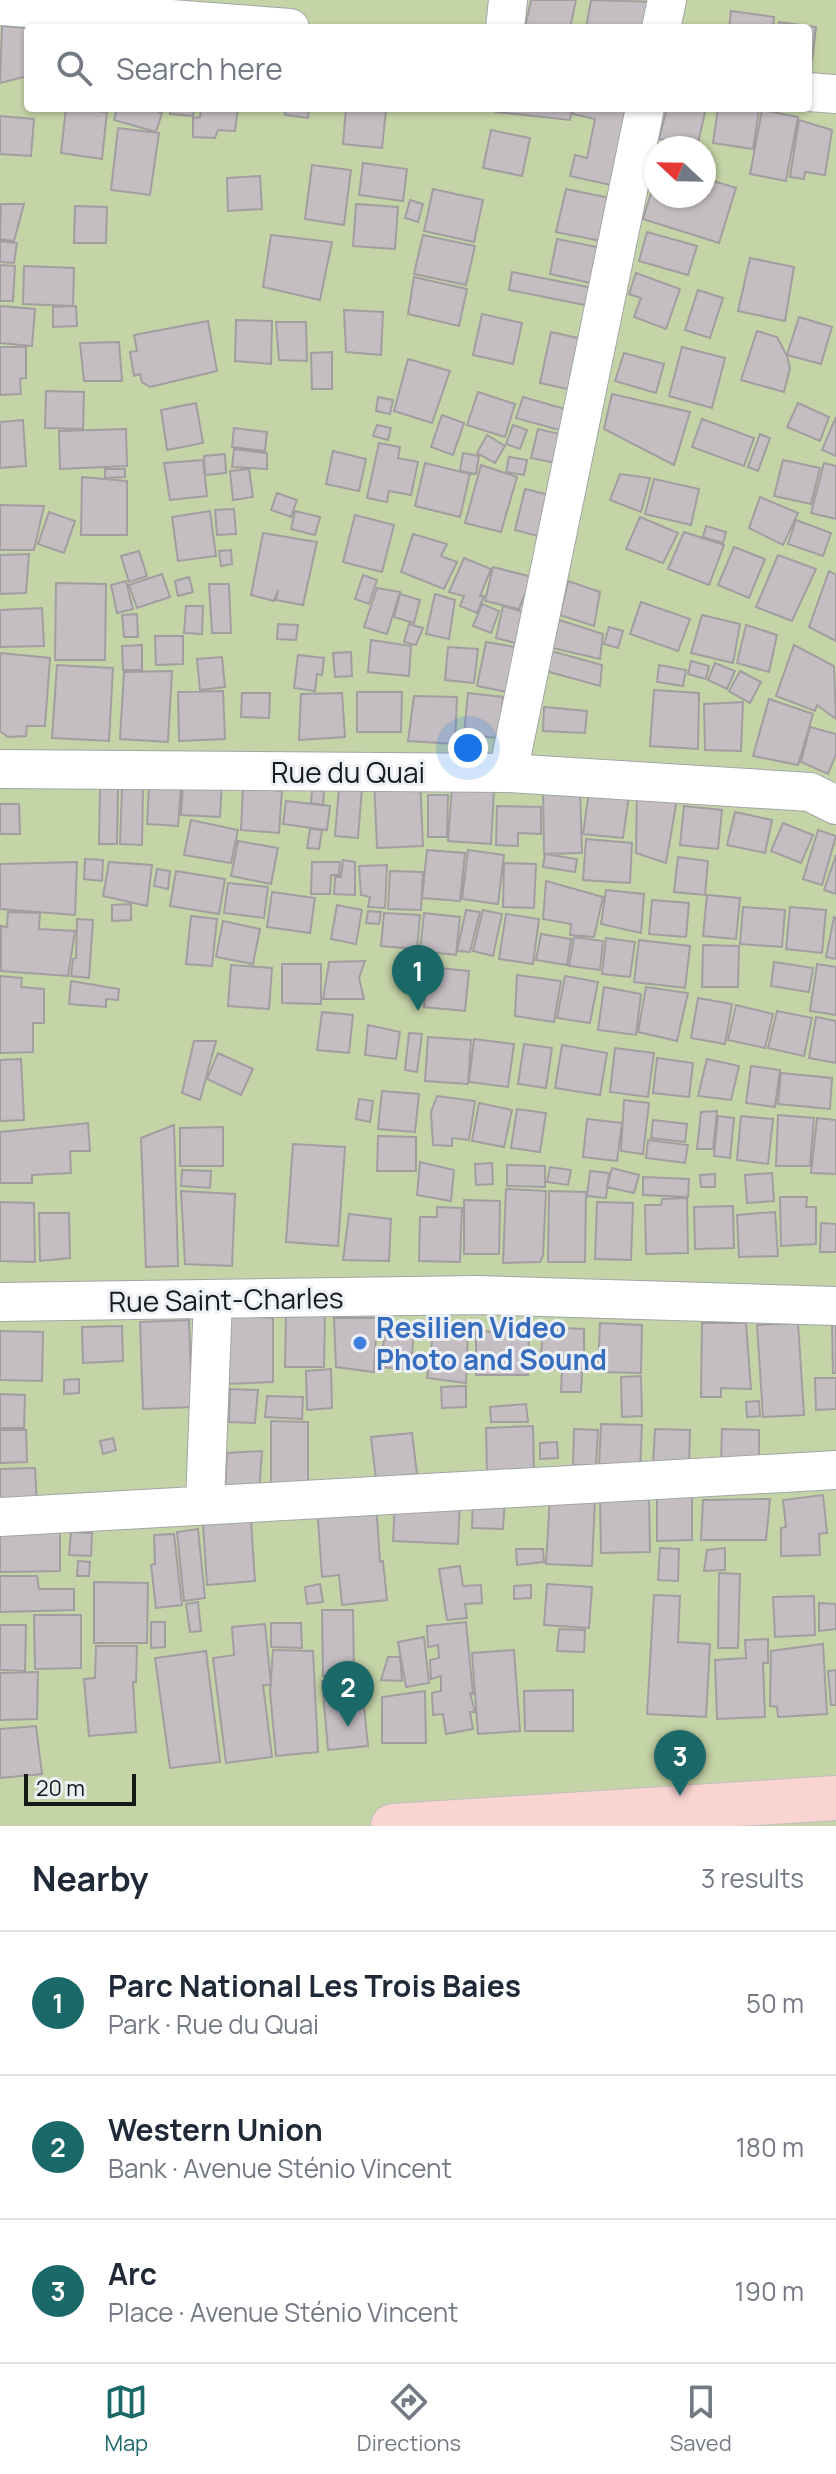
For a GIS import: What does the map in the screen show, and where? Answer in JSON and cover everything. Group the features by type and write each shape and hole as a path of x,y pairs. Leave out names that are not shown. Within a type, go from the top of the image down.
{"main road":[{"path":"393,1826 836,1798"}],"street":[{"path":"505,24 508,0"},
{"path":"662,24 667,0"},
{"path":"0,6 174,9 266,24"},
{"path":"812,92 836,94"},
{"path":"508,773 644,112"},
{"name":"Rue du Quai","path":"0,769 508,773 810,792 836,805"},
{"name":"Rue Saint-Charles","path":"0,1302 477,1295 836,1306"},
{"path":"205,1503 213,1299"},
{"path":"0,1517 205,1503 836,1470"}],"green space":[{"path":"0,0 836,0 836,1826 0,1826"}],"building":[{"path":"531,0 576,0 571,24 526,24"},
{"path":"591,0 656,2 653,24 587,24"},
{"path":"731,11 774,17 773,24 729,24"},
{"path":"2,26 24,28 24,77 0,83"},
{"path":"812,26 816,27 812,61"},
{"path":"66,112 107,112 102,159 61,153"},
{"path":"116,112 162,113 156,132 114,120"},
{"path":"170,112 194,112 193,116"},
{"path":"201,112 237,112 235,131 218,130 215,138 193,137 193,118 200,117"},
{"path":"285,112 309,112 308,118 285,115"},
{"path":"346,112 386,112 382,148 343,144"},
{"path":"496,112 571,112 570,120"},
{"path":"636,112 620,187 570,176 575,155 587,158 595,119 573,114"},
{"path":"666,112 705,112 700,136 660,136"},
{"path":"717,112 759,112 753,149 716,143"},
{"path":"762,112 798,117 786,181 750,174"},
{"path":"0,116 34,119 31,156 0,154"},
{"path":"799,120 832,130 825,175 805,172 804,179 790,177"},
{"path":"118,128 159,133 150,195 111,190"},
{"path":"491,130 530,138 522,176 483,168"},
{"path":"363,163 407,169 403,201 359,195"},
{"path":"312,165 351,170 344,225 305,219"},
{"path":"260,176 262,209 228,211 227,178"},
{"path":"716,182 736,188 719,243 643,219 646,208 716,208"},
{"path":"433,189 483,200 474,242 424,231"},
{"path":"566,189 620,200 611,243 556,232"},
{"path":"410,200 423,204 418,222 405,218"},
{"path":"1,204 24,204 14,241 0,239"},
{"path":"356,204 398,207 395,249 353,246"},
{"path":"75,206 107,207 106,243 74,243"},
{"path":"647,232 697,246 688,275 639,261"},
{"path":"271,235 332,242 320,300 263,287"},
{"path":"423,235 475,246 466,285 414,274"},
{"path":"557,239 612,250 604,286 550,274"},
{"path":"0,241 17,243 14,263 0,262"},
{"path":"750,258 794,267 785,321 738,311"},
{"path":"0,265 15,266 13,301 0,301"},
{"path":"24,266 74,268 73,306 23,304"},
{"path":"512,272 593,288 590,306 509,290"},
{"path":"636,273 680,289 666,329 634,317 641,298 629,294"},
{"path":"414,277 467,289 459,326 408,314"},
{"path":"698,290 723,298 710,338 685,330"},
{"path":"0,306 35,309 32,346 0,343"},
{"path":"76,306 77,326 53,327 53,307"},
{"path":"344,310 383,312 381,355 346,352"},
{"path":"482,314 522,323 513,364 473,355"},
{"path":"799,317 832,327 821,364 787,355"},
{"path":"236,320 272,321 271,364 235,361"},
{"path":"208,321 217,371 150,387 142,382 140,374 134,376 130,352 137,351 134,335"},
{"path":"276,322 306,322 307,361 279,360"},
{"path":"757,331 777,337 787,356 790,368 784,392 741,380"},
{"path":"551,332 591,341 581,392 540,383"},
{"path":"119,342 122,381 84,381 80,343"},
{"path":"0,347 26,347 26,378 20,379 21,394 0,395"},
{"path":"682,347 725,358 712,408 669,396"},
{"path":"332,352 332,389 312,389 311,353"},
{"path":"624,353 664,364 656,393 615,381"},
{"path":"408,359 450,371 432,423 394,411"},
{"path":"46,391 84,392 83,429 45,428"},
{"path":"478,392 515,404 505,437 467,425"},
{"path":"612,394 690,412 674,465 604,429"},
{"path":"378,397 393,400 390,414 376,411"},
{"path":"523,397 579,413 574,434 516,418"},
{"path":"196,403 203,443 167,450 161,410"},
{"path":"798,403 829,417 820,441 787,427"},
{"path":"442,415 464,423 453,455 431,447"},
{"path":"836,417 836,456 822,450"},
{"path":"702,419 754,438 744,466 692,447"},
{"path":"23,420 26,466 0,468 0,422"},
{"path":"377,425 391,428 388,440 373,436"},
{"path":"513,425 527,430 520,449 506,444"},
{"path":"234,428 267,432 265,451 232,447"},
{"path":"126,429 127,466 60,469 59,431"},
{"path":"538,429 572,437 565,465 531,458"},
{"path":"760,434 770,438 758,471 748,467"},
{"path":"487,435 505,446 495,463 477,453"},
{"path":"379,443 400,447 398,458 418,462 411,495 389,491 387,502 367,498"},
{"path":"234,449 267,453 267,469 232,467"},
{"path":"333,451 366,459 359,491 326,484"},
{"path":"463,453 479,456 476,474 460,471"},
{"path":"225,454 226,473 205,475 204,456"},
{"path":"509,457 527,460 524,475 506,472"},
{"path":"203,460 207,496 170,500 164,463"},
{"path":"783,460 820,468 811,504 774,496"},
{"path":"425,463 470,474 460,517 415,506"},
{"path":"824,463 836,466 836,519 811,513"},
{"path":"481,465 517,477 501,532 465,523"},
{"path":"105,469 125,469 125,477 105,478"},
{"path":"249,469 253,497 233,500 230,471"},
{"path":"620,474 650,478 641,512 610,500"},
{"path":"82,477 127,481 127,535 81,535"},
{"path":"654,479 699,489 691,525 645,514"},
{"path":"525,489 553,496 542,537 515,530"},
{"path":"277,493 297,500 291,517 271,510"},
{"path":"760,497 798,513 783,545 749,528"},
{"path":"0,505 44,506 34,550 0,550"},
{"path":"234,509 236,534 217,535 215,510"},
{"path":"210,511 216,556 178,561 172,517"},
{"path":"295,511 320,517 315,535 291,529"},
{"path":"49,512 75,521 64,553 38,544"},
{"path":"355,515 394,525 382,572 343,562"},
{"path":"640,517 678,533 663,563 626,549"},
{"path":"796,520 831,533 823,556 788,544"},
{"path":"706,526 726,532 723,543 703,537"},
{"path":"684,532 724,545 709,585 668,569"},
{"path":"263,533 317,542 303,605 276,600 278,590 274,601 251,595"},
{"path":"413,534 447,544 441,556 457,562 444,589 401,572"},
{"path":"734,547 765,559 749,598 718,585"},
{"path":"231,550 232,564 221,566 219,551"},
{"path":"139,551 147,576 129,582 121,556"},
{"path":"29,554 26,593 0,594 0,555"},
{"path":"778,555 816,569 792,621 756,607"},
{"path":"464,558 491,569 477,613 460,606 464,596 449,592"},
{"path":"493,567 532,577 519,609 485,601"},
{"path":"829,571 836,575 836,641 809,627"},
{"path":"162,574 170,597 137,608 129,585"},
{"path":"363,575 377,580 369,604 355,599"},
{"path":"189,577 193,592 178,596 175,581"},
{"path":"126,581 133,609 117,613 111,585"},
{"path":"568,581 600,592 594,626 560,615"},
{"path":"56,583 106,584 105,660 55,660"},
{"path":"209,584 229,584 231,633 212,633"},
{"path":"377,588 400,592 387,634 364,627"},
{"path":"400,594 420,600 414,623 394,617"},
{"path":"435,594 455,600 449,639 426,634"},
{"path":"641,602 690,619 678,651 630,634"},
{"path":"482,604 499,611 491,633 473,626"},
{"path":"186,606 203,606 202,634 184,633"},
{"path":"503,606 527,613 519,644 496,638"},
{"path":"42,608 44,646 0,647 0,610"},
{"path":"137,614 138,637 124,637 122,615"},
{"path":"702,615 740,624 733,663 691,653"},
{"path":"559,620 603,634 600,659 553,648"},
{"path":"278,624 298,625 296,640 277,639"},
{"path":"409,624 423,628 416,645 404,642"},
{"path":"746,625 777,635 769,672 737,663"},
{"path":"609,627 623,631 618,648 604,644"},
{"path":"155,636 183,636 183,664 156,665"},
{"path":"371,640 411,646 409,676 368,672"},
{"path":"486,642 516,647 507,692 477,686"},
{"path":"142,645 142,670 123,670 122,646"},
{"path":"794,645 834,666 836,719 817,705 815,711 776,696"},
{"path":"448,647 478,649 474,683 445,680"},
{"path":"551,651 602,665 600,686 546,671"},
{"path":"351,652 352,676 335,677 333,653"},
{"path":"0,653 50,658 45,726 27,726 26,736 8,737 0,731"},
{"path":"298,655 324,658 322,675 317,674 315,691 294,688"},
{"path":"222,657 225,687 200,690 197,659"},
{"path":"691,661 709,666 706,679 688,674"},
{"path":"715,663 735,671 727,689 708,680"},
{"path":"57,665 113,668 109,741 52,738"},
{"path":"659,665 686,670 683,686 657,682"},
{"path":"172,671 168,742 120,739 124,672"},
{"path":"740,671 761,682 750,703 729,691"},
{"path":"654,690 699,693 698,749 650,746"},
{"path":"223,691 225,739 179,741 178,692"},
{"path":"357,692 402,692 401,732 357,732"},
{"path":"242,693 270,693 269,718 241,717"},
{"path":"342,693 345,737 299,740 301,694"},
{"path":"468,693 503,697 499,738 464,735"},
{"path":"414,696 457,697 455,744 408,741"},
{"path":"769,699 813,714 798,765 753,756"},
{"path":"743,702 741,751 705,750 704,704"},
{"path":"544,707 587,711 585,733 543,731"},
{"path":"810,727 836,734 836,754 828,774 801,762"},
{"path":"420,776 423,846 377,848 374,778"},
{"path":"183,781 222,782 220,817 181,815"},
{"path":"637,782 672,788 676,805 666,863 636,853"},
{"path":"149,786 181,788 178,826 147,824"},
{"path":"243,787 282,791 279,833 241,830"},
{"path":"339,787 362,788 358,838 335,836"},
{"path":"452,787 494,790 491,844 448,841"},
{"path":"580,787 582,853 544,854 543,788"},
{"path":"100,788 118,789 117,844 99,844"},
{"path":"122,789 143,789 142,845 120,844"},
{"path":"312,790 324,791 323,805 311,803"},
{"path":"589,791 629,795 623,838 583,834"},
{"path":"428,795 448,795 447,837 428,837"},
{"path":"286,801 330,806 327,830 283,824"},
{"path":"0,804 19,804 20,834 0,834"},
{"path":"497,806 541,807 541,834 518,833 518,846 496,845"},
{"path":"684,806 722,810 718,849 680,845"},
{"path":"735,812 772,820 765,853 727,845"},
{"path":"191,820 238,830 231,863 184,855"},
{"path":"783,823 813,835 801,863 771,851"},
{"path":"310,829 322,830 319,849 307,848"},
{"path":"818,830 836,836 822,885 803,879"},
{"path":"586,839 632,843 630,883 583,880"},
{"path":"238,841 278,848 271,884 231,876"},
{"path":"427,850 465,853 460,901 422,898"},
{"path":"468,850 504,855 498,904 462,899"},
{"path":"545,854 577,859 575,872 543,867"},
{"path":"836,855 836,894 824,890"},
{"path":"678,857 708,861 705,895 674,892"},
{"path":"85,859 103,860 102,881 84,879"},
{"path":"343,860 355,862 355,895 334,894 335,877 341,877"},
{"path":"77,862 75,915 0,909 0,864"},
{"path":"109,862 152,865 147,906 103,896"},
{"path":"312,862 340,862 339,875 331,875 330,894 311,894"},
{"path":"504,863 536,864 534,908 503,907"},
{"path":"387,865 385,908 368,907 370,897 361,895 359,866"},
{"path":"157,869 170,871 168,889 154,886"},
{"path":"176,871 225,879 219,914 170,906"},
{"path":"390,871 423,872 421,910 388,909"},
{"path":"546,881 603,897 594,937 570,935 571,924 543,919"},
{"path":"228,883 268,887 264,918 224,913"},
{"path":"606,890 644,894 641,933 601,924"},
{"path":"272,892 315,898 310,933 267,927"},
{"path":"707,895 740,898 736,939 703,936"},
{"path":"652,900 689,903 686,937 649,934"},
{"path":"131,904 131,920 112,921 112,905"},
{"path":"337,905 362,910 356,944 331,939"},
{"path":"743,907 785,910 782,947 740,944"},
{"path":"790,907 826,910 822,953 786,949"},
{"path":"466,910 480,912 470,952 457,951"},
{"path":"483,910 502,914 493,956 473,951"},
{"path":"368,911 381,912 379,924 366,923"},
{"path":"8,912 40,913 39,929 75,931 68,976 1,971 1,926 7,927"},
{"path":"384,913 420,915 417,949 381,946"},
{"path":"424,913 460,917 456,955 420,951"},
{"path":"506,914 539,919 533,964 499,959"},
{"path":"191,916 217,919 212,966 186,964"},
{"path":"836,918 836,959 826,957"},
{"path":"77,919 93,920 89,978 71,976 73,959 76,958"},
{"path":"223,921 260,929 253,964 216,957"},
{"path":"541,934 571,939 567,965 536,960"},
{"path":"574,937 603,941 600,970 569,966"},
{"path":"606,938 635,942 630,977 602,974"},
{"path":"639,940 690,946 685,988 634,982"},
{"path":"703,945 739,946 738,987 702,987"},
{"path":"365,961 359,978 364,999 323,999 329,962"},
{"path":"774,962 813,968 809,992 771,986"},
{"path":"282,964 321,964 321,1004 282,1003"},
{"path":"817,964 836,967 836,1015 810,1011"},
{"path":"231,965 272,968 269,1009 228,1006"},
{"path":"428,967 469,971 465,1011 424,1007"},
{"path":"517,975 561,981 554,1022 515,1016"},
{"path":"0,976 22,978 21,987 44,989 44,1023 33,1023 33,1052 0,1053"},
{"path":"565,976 598,982 590,1023 557,1018"},
{"path":"71,981 119,989 118,1000 106,999 106,1007 69,1004"},
{"path":"604,987 641,994 636,1035 598,1030"},
{"path":"646,987 688,993 677,1041 638,1032"},
{"path":"698,998 732,1004 725,1044 691,1038"},
{"path":"736,1005 773,1014 765,1048 728,1040"},
{"path":"777,1011 812,1018 804,1056 768,1048"},
{"path":"322,1012 353,1015 349,1053 317,1050"},
{"path":"816,1017 836,1021 836,1063 809,1058"},
{"path":"368,1025 400,1032 396,1059 365,1055"},
{"path":"409,1033 422,1034 417,1072 405,1070"},
{"path":"428,1037 471,1040 468,1084 425,1081"},
{"path":"474,1039 514,1044 508,1087 469,1082"},
{"path":"194,1041 216,1041 200,1100 182,1093"},
{"path":"524,1044 552,1048 546,1088 518,1084"},
{"path":"562,1045 607,1053 600,1095 555,1088"},
{"path":"615,1048 654,1053 648,1097 610,1092"},
{"path":"218,1053 253,1069 241,1095 207,1079"},
{"path":"657,1058 693,1063 689,1097 653,1093"},
{"path":"21,1059 24,1120 0,1121 0,1060"},
{"path":"707,1059 739,1066 731,1100 698,1096"},
{"path":"751,1066 780,1070 775,1107 746,1103"},
{"path":"781,1073 832,1078 830,1109 778,1104"},
{"path":"382,1091 419,1094 415,1132 378,1129"},
{"path":"437,1096 475,1101 469,1140 452,1138 452,1146 433,1145 431,1112"},
{"path":"359,1099 373,1101 370,1122 356,1119"},
{"path":"624,1100 649,1103 643,1154 621,1151"},
{"path":"479,1103 512,1110 504,1147 472,1141"},
{"path":"517,1109 546,1113 540,1152 511,1148"},
{"path":"717,1111 713,1149 697,1149 701,1112"},
{"path":"778,1115 814,1118 810,1166 776,1166"},
{"path":"718,1116 734,1118 730,1158 714,1156"},
{"path":"741,1116 773,1119 768,1164 737,1160"},
{"path":"817,1118 836,1120 836,1174 811,1173"},
{"path":"587,1119 622,1123 617,1161 583,1157"},
{"path":"653,1120 687,1124 685,1142 651,1138"},
{"path":"88,1123 90,1151 70,1151 71,1173 32,1175 32,1183 0,1183 0,1132"},
{"path":"174,1125 178,1266 146,1267 141,1138"},
{"path":"223,1127 223,1166 180,1166 180,1128"},
{"path":"378,1136 416,1137 416,1171 377,1171"},
{"path":"648,1140 688,1145 685,1163 646,1158"},
{"path":"293,1144 345,1147 338,1246 286,1242"},
{"path":"420,1162 454,1170 451,1201 417,1195"},
{"path":"492,1163 493,1184 476,1185 475,1164"},
{"path":"507,1165 545,1166 545,1187 507,1186"},
{"path":"550,1167 571,1170 568,1185 547,1182"},
{"path":"612,1168 639,1175 634,1193 607,1187"},
{"path":"182,1170 211,1171 210,1188 181,1186"},
{"path":"590,1171 609,1173 606,1198 587,1196"},
{"path":"772,1173 774,1201 747,1203 745,1175"},
{"path":"715,1174 715,1187 701,1187 700,1175"},
{"path":"643,1177 689,1179 688,1197 643,1195"},
{"path":"506,1189 546,1191 543,1256 540,1262 503,1263"},
{"path":"181,1191 235,1194 232,1266 185,1264"},
{"path":"549,1191 586,1192 585,1262 548,1262"},
{"path":"780,1197 807,1197 806,1207 816,1207 816,1244 781,1246"},
{"path":"687,1198 688,1253 646,1254 645,1205 661,1205 662,1199"},
{"path":"464,1200 500,1201 499,1254 464,1254"},
{"path":"0,1202 34,1203 35,1262 0,1261"},
{"path":"597,1202 633,1203 631,1260 595,1259"},
{"path":"733,1206 734,1248 695,1249 694,1207"},
{"path":"437,1207 462,1208 460,1262 419,1261 420,1217 437,1217"},
{"path":"775,1212 778,1256 739,1257 737,1215"},
{"path":"39,1213 69,1213 70,1258 40,1261"},
{"path":"349,1214 391,1219 389,1261 343,1260"},
{"path":"821,1223 836,1224 836,1252 820,1252"},
{"path":"286,1313 325,1313 324,1367 285,1367"},
{"path":"227,1314 259,1314 258,1317 273,1318 273,1382 227,1384"},
{"path":"334,1318 377,1318 374,1372 336,1367"},
{"path":"189,1320 192,1407 143,1409 140,1322"},
{"path":"600,1323 642,1325 641,1373 598,1372"},
{"path":"702,1323 746,1323 751,1389 721,1388 721,1397 701,1397"},
{"path":"798,1323 804,1415 763,1417 757,1325"},
{"path":"832,1325 836,1325 836,1373 833,1373"},
{"path":"122,1326 123,1361 83,1363 82,1327"},
{"path":"386,1326 414,1326 411,1370 380,1367"},
{"path":"434,1326 468,1330 466,1383 427,1378"},
{"path":"543,1327 584,1329 584,1368 540,1370"},
{"path":"0,1331 43,1332 42,1381 0,1380"},
{"path":"476,1331 529,1333 528,1375 476,1375"},
{"path":"331,1369 332,1408 307,1410 306,1371"},
{"path":"562,1371 582,1372 581,1392 561,1392"},
{"path":"641,1376 642,1416 622,1417 621,1377"},
{"path":"815,1378 836,1378 836,1409 816,1410"},
{"path":"79,1379 79,1393 64,1394 64,1380"},
{"path":"466,1386 466,1407 442,1408 441,1387"},
{"path":"230,1389 258,1390 255,1423 229,1422"},
{"path":"0,1394 25,1395 24,1428 0,1428"},
{"path":"267,1396 303,1397 302,1419 265,1417"},
{"path":"759,1401 760,1416 747,1417 746,1402"},
{"path":"526,1404 528,1422 491,1422 490,1407"},
{"path":"271,1421 308,1422 308,1491 271,1492"},
{"path":"601,1424 642,1425 640,1470 599,1467"},
{"path":"533,1426 534,1472 487,1473 486,1428"},
{"path":"574,1429 598,1430 596,1466 573,1465"},
{"path":"655,1429 690,1430 689,1466 653,1465"},
{"path":"722,1429 759,1430 759,1463 721,1462"},
{"path":"0,1430 26,1430 27,1462 0,1463"},
{"path":"412,1433 417,1474 376,1479 371,1437"},
{"path":"113,1438 116,1450 103,1454 100,1441"},
{"path":"557,1442 558,1458 540,1459 540,1443"},
{"path":"262,1451 259,1493 225,1489 227,1453"},
{"path":"35,1468 37,1505 0,1507 0,1469"},
{"path":"692,1489 692,1540 657,1541 657,1490"},
{"path":"823,1495 827,1533 819,1534 820,1555 781,1556 781,1528 786,1527 783,1500"},
{"path":"473,1496 505,1497 503,1529 472,1528"},
{"path":"550,1496 595,1499 592,1566 546,1564"},
{"path":"649,1496 650,1552 601,1553 600,1497"},
{"path":"460,1499 458,1544 393,1541 395,1501"},
{"path":"770,1499 766,1540 701,1540 703,1500"},
{"path":"376,1501 380,1562 383,1561 387,1600 342,1605 339,1575 322,1577 317,1506"},
{"path":"251,1521 255,1581 207,1585 203,1524"},
{"path":"60,1529 60,1571 0,1572 0,1530"},
{"path":"198,1529 205,1598 184,1601 177,1532"},
{"path":"71,1532 92,1533 91,1556 69,1555"},
{"path":"174,1534 182,1605 156,1608 151,1565 155,1564 154,1535"},
{"path":"660,1548 679,1549 678,1581 658,1580"},
{"path":"725,1548 725,1570 704,1571 707,1550"},
{"path":"516,1549 543,1549 544,1562 517,1565"},
{"path":"78,1561 90,1562 89,1576 77,1576"},
{"path":"460,1566 463,1586 481,1585 482,1603 465,1604 467,1618 447,1620 439,1569"},
{"path":"719,1573 740,1574 738,1648 718,1648"},
{"path":"0,1576 37,1576 39,1589 74,1589 74,1610 0,1612"},
{"path":"94,1582 148,1583 147,1643 94,1643"},
{"path":"320,1584 323,1602 307,1604 305,1587"},
{"path":"547,1584 592,1587 589,1628 544,1625"},
{"path":"531,1585 531,1598 514,1599 514,1586"},
{"path":"654,1595 680,1596 678,1642 710,1644 706,1717 647,1714"},
{"path":"814,1596 815,1635 775,1637 773,1597"},
{"path":"198,1602 201,1631 190,1632 186,1604"},
{"path":"819,1603 836,1604 836,1629 819,1631"},
{"path":"322,1610 353,1610 354,1675 323,1676"},
{"path":"34,1615 81,1615 81,1668 35,1669"},
{"path":"151,1622 165,1622 165,1647 151,1648"},
{"path":"466,1622 473,1694 470,1693 475,1712 470,1712 473,1729 446,1734 443,1714 433,1715 432,1693 441,1691 441,1676 431,1679 430,1660 439,1658 438,1645 428,1647 427,1626"},
{"path":"271,1623 301,1623 302,1648 271,1647"},
{"path":"265,1624 271,1685 263,1685 272,1757 226,1763 213,1658 234,1655 232,1627"},
{"path":"0,1625 26,1625 25,1671 0,1670"},
{"path":"559,1629 585,1630 584,1652 557,1651"},
{"path":"424,1637 429,1683 406,1687 398,1642"},
{"path":"768,1639 768,1663 763,1663 765,1717 717,1719 715,1660 746,1658 745,1640"},
{"path":"823,1644 827,1714 778,1717 777,1707 770,1706 771,1651"},
{"path":"96,1646 137,1646 136,1682 133,1682 136,1732 89,1736 84,1679 95,1678"},
{"path":"273,1650 313,1651 318,1752 276,1756 270,1692"},
{"path":"514,1650 520,1731 478,1734 472,1653"},
{"path":"206,1651 220,1762 170,1768 155,1658"},
{"path":"388,1657 400,1657 402,1681 381,1680"},
{"path":"836,1670 836,1705 831,1705 828,1671"},
{"path":"38,1672 37,1719 0,1720 0,1673"},
{"path":"361,1677 368,1746 328,1750 322,1681"},
{"path":"573,1690 573,1731 525,1731 524,1691"},
{"path":"425,1691 426,1743 382,1743 382,1697"},
{"path":"36,1726 42,1774 0,1778 0,1729"}],"place":[{"name":"Parc National Les Trois Baies","path":"418,1011"},
{"name":"Resilien Video Photo and Sound","path":"360,1343"},
{"name":"Western Union","path":"348,1727"},
{"name":"Arc","path":"680,1796"}]}
